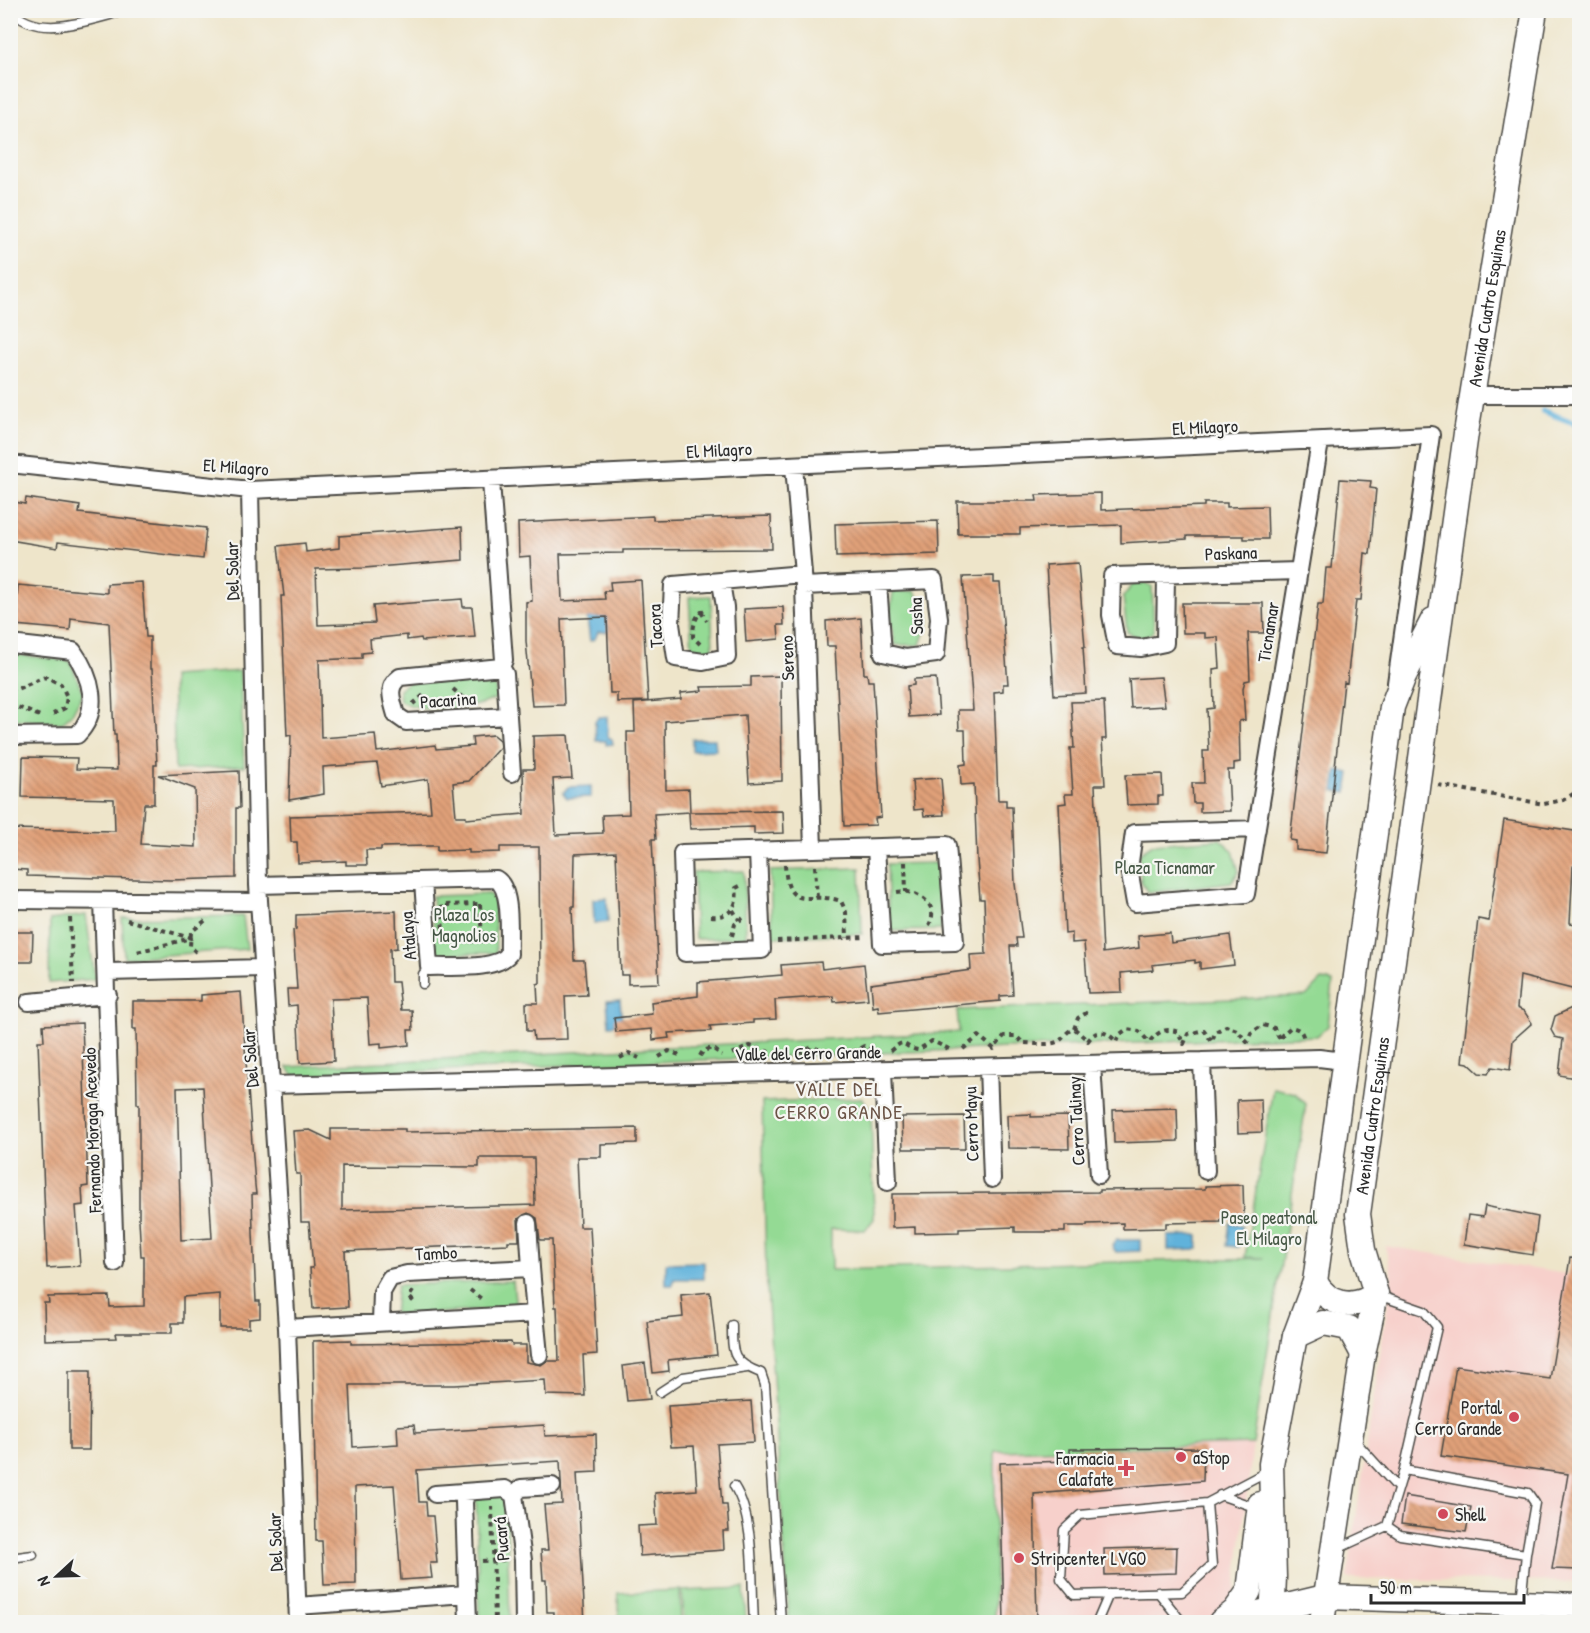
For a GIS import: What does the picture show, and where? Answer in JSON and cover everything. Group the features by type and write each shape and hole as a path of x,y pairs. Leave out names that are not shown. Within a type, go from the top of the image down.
{"main road":[{"name":"Avenida Cuatro Esquinas","path":"1322,1623 1363,1354 1376,1294 1363,1250 1358,1214 1441,604 1472,395 1535,10"},
{"name":"Avenida Cuatro Esquinas","path":"1272,1617 1274,1577 1269,1468 1295,1335 1315,1282 1392,707 1404,676 1441,604"},
{"path":"1315,1282 1325,1295 1340,1303 1359,1303 1376,1294"},
{"path":"1295,1335 1323,1323 1349,1328 1363,1354"},
{"path":"1221,1623 1235,1611 1249,1591 1259,1509 1269,1468"},
{"path":"1221,1623 1272,1617 1325,1597 1520,1612 1580,1605"}],"street":[{"path":"1472,395 1580,395"},
{"name":"El Milagro","path":"10,464 250,490 491,481 1431,435"},
{"name":"Avenida Cuatro Esquinas","path":"1392,707 1431,435"},
{"name":"Ticnamar","path":"1257,829 1134,833 1129,869 1135,903 1246,894 1257,829 1298,571 1320,442"},
{"name":"Sereno","path":"794,466 803,580 813,849"},
{"path":"491,481 504,660 501,667 505,674 512,772"},
{"name":"Del Solar","path":"250,490 259,894 286,1328 297,1614"},
{"name":"Paskana","path":"1166,575 1165,643 1141,648 1118,646 1111,615 1112,576 1298,571"},
{"name":"Tacora","path":"721,582 725,606 727,657 703,662 676,658 671,624 673,585 721,582 803,580"},
{"name":"Sasha","path":"803,580 878,583 934,580 939,618 936,654 906,658 883,652 878,583"},
{"path":"10,644 73,651 86,669 93,699 86,725 77,735 10,736"},
{"name":"Pacarina","path":"501,667 400,677 394,681 390,691 396,715 406,722 507,716"},
{"path":"758,852 762,950 686,953 682,853 947,845 955,942 882,944 876,848"},
{"name":"Atalaya","path":"259,894 423,881 496,879 503,883 506,893 509,954 504,961 493,964 429,967 423,881"},
{"path":"10,900 69,901 104,908 237,902 259,894"},
{"name":"Fernando Moraga Acevedo","path":"104,908 116,1263"},
{"path":"107,965 263,968"},
{"path":"29,1002 108,995"},
{"name":"Valle del Cerro Grande","path":"272,1085 1319,1058 1344,1061"},
{"path":"1202,1061 1206,1171"},
{"name":"Cerro Talinay","path":"1092,1064 1099,1175"},
{"name":"Cerro Mayu","path":"988,1067 992,1179"},
{"path":"884,1071 888,1182"},
{"path":"528,1223 539,1355"},
{"name":"Tambo","path":"381,1323 382,1292 390,1278 407,1274 531,1268"},
{"path":"286,1328 535,1314"},
{"path":"514,1495 521,1488 552,1486"},
{"name":"Pucará","path":"468,1623 464,1502 466,1494 474,1490 504,1489 514,1495 523,1560 524,1623"},
{"path":"435,1494 466,1494"},
{"path":"297,1614 466,1594"}],"lane":[{"path":"11,10 20,21 46,28 129,10"},
{"path":"423,984 423,974 429,967"},
{"path":"1376,1294 1424,1311 1437,1327 1404,1470 1387,1526"},
{"path":"732,1324 734,1353 739,1363 761,1373 765,1385 781,1623"},
{"path":"660,1392 683,1377 748,1368"},
{"path":"1350,1436 1397,1487"},
{"path":"1207,1503 1212,1565 1182,1592 1074,1595 1060,1580 1064,1530 1080,1515 1207,1503 1269,1468"},
{"path":"1404,1470 1528,1493 1535,1503 1526,1554 1520,1612"},
{"path":"734,1486 742,1500 747,1521 754,1623"},
{"path":"1220,1495 1259,1509"},
{"path":"1387,1526 1400,1535 1526,1554"},
{"path":"1332,1552 1387,1526"},
{"path":"10,1558 33,1555"},
{"path":"1158,1593 1182,1623"},
{"path":"1097,1623 1108,1594"}],"path":[{"path":"705,643 699,644 693,637 693,627 701,612 716,606 725,606"},
{"path":"701,612 708,626"},
{"path":"10,692 45,677 61,684 67,697 65,708 53,715 41,716 10,704"},
{"path":"1418,781 1544,804 1563,800 1580,790"},
{"path":"905,848 906,892"},
{"path":"813,849 817,898"},
{"path":"784,851 786,884 790,893 799,898 832,898 841,901 846,912 847,938"},
{"path":"711,916 717,917 733,910 736,904 736,888 759,878"},
{"path":"761,942 847,938 881,931 884,909 898,892 911,891 922,897 932,909 932,919 928,925"},
{"path":"69,901 74,998"},
{"path":"231,969 203,959 190,946 191,932 201,923 237,902"},
{"path":"480,904 482,941 443,942 442,905 480,904"},
{"path":"104,908 191,938"},
{"path":"733,910 739,920"},
{"path":"730,951 735,924 739,920 760,912"},
{"path":"107,965 191,938"},
{"path":"1074,1029 1078,1018 1088,1012"},
{"path":"922,1048 932,1041 956,1050 979,1036 994,1049 1004,1036 1016,1036 1023,1043 1053,1043 1059,1041 1065,1032 1074,1029 1081,1032 1088,1041 1094,1034 1104,1032 1116,1042 1119,1035 1127,1029 1139,1031 1149,1042 1160,1031 1171,1030 1178,1032 1184,1044 1188,1034 1200,1029 1204,1030 1212,1042 1215,1032 1226,1026 1237,1030 1247,1042 1251,1033 1263,1025 1274,1028 1280,1040 1291,1027 1298,1029 1303,1033 1304,1041"},
{"path":"491,1490 495,1623"},
{"path":"465,1561 523,1560"}],"shaded area":[{"path":"1385,1246 1579,1276 1579,1582 1347,1579 1392,1274"},
{"path":"1253,1444 1235,1593 1241,1622 995,1622 994,1451"}],"green space":[{"path":"1143,582 1152,586 1154,631 1140,638 1127,632 1123,597 1132,585"},
{"path":"915,591 929,619 920,645 895,645 890,615 893,592"},
{"path":"711,596 713,649 692,650 689,597"},
{"path":"10,654 70,661 83,693 73,712 62,723 11,719"},
{"path":"240,671 244,766 175,770 172,676"},
{"path":"479,674 495,682 497,698 475,705 448,708 422,707 400,701 399,689 410,681"},
{"name":"Plaza Ticnamar","path":"1220,839 1233,851 1239,872 1231,882 1148,893 1141,881 1139,853 1153,844"},
{"path":"938,863 941,930 889,931 887,864"},
{"path":"860,868 862,934 772,937 770,871"},
{"path":"744,871 746,938 695,939 693,872"},
{"name":"Plaza Los Magnolios","path":"489,894 494,899 496,953 435,954 432,896"},
{"path":"86,915 95,979 49,983 50,920"},
{"path":"243,916 247,949 124,958 122,918"},
{"path":"1322,980 1333,982 1328,1026 1317,1036 294,1076 287,1067 959,1032 957,1010 1306,996"},
{"name":"Paseo peatonal El Milagro","path":"1273,1088 1295,1093 1306,1104 1253,1444 995,1451 995,1622 789,1622 766,1272 762,1102 862,1098 871,1110 874,1219 865,1230 831,1229 831,1270 1264,1258 1245,1257"},
{"path":"513,1281 516,1309 394,1315 397,1285"},
{"path":"476,1493 506,1494 510,1622 479,1622"},
{"path":"744,1588 746,1621 684,1622 682,1591"},
{"path":"680,1590 681,1622 619,1622 618,1593"}],"water":[{"path":"587,617 614,617 614,632 598,632 595,639 590,641"},
{"path":"599,717 607,717 608,737 612,739 613,744 606,745 606,741 596,741 595,721"},
{"path":"692,739 715,739 716,750 692,751"},
{"path":"1337,771 1350,773 1347,793 1334,791"},
{"path":"591,786 591,797 567,798 563,793 568,787"},
{"path":"607,898 608,922 594,923 593,899"},
{"path":"620,1000 622,1024 609,1025 607,1001"},
{"path":"1230,1223 1242,1225 1239,1247 1227,1246"},
{"path":"1198,1235 1198,1249 1168,1250 1168,1236"},
{"path":"1116,1240 1140,1240 1140,1251 1116,1252 1112,1246"},
{"path":"704,1262 704,1279 674,1279 673,1285 666,1285 666,1263"}],"building":[{"path":"1340,479 1371,481 1370,488 1376,489 1370,554 1365,553 1361,600 1356,600 1347,683 1344,682 1326,853 1296,850 1296,841 1290,840 1318,604 1323,604 1326,568 1332,568"},
{"path":"1101,493 1101,510 1204,506 1204,503 1227,503 1227,507 1267,506 1268,539 1244,539 1244,536 1187,536 1187,539 1121,543 1121,525 1020,528 1020,534 958,534 957,501 1037,501 1036,495"},
{"path":"26,498 80,506 79,513 206,528 203,559 58,542 57,548 10,540 10,501 25,504"},
{"path":"653,516 653,520 771,516 772,549 623,550 623,553 560,554 562,601 605,599 604,591 611,591 610,582 641,580 648,701 617,702 617,693 610,693 607,617 561,619 564,705 532,706 526,641 526,602 532,601 530,556 519,557 518,523"},
{"path":"938,521 939,554 836,557 835,524"},
{"path":"462,527 463,560 364,568 316,569 318,625 375,623 373,606 462,599 463,607 472,607 475,637 422,641 421,638 407,640 407,635 370,639 371,652 362,653 362,658 319,660 321,738 375,734 377,752 435,745 436,749 473,746 472,737 493,735 499,740 500,747 469,781 453,783 456,816 466,816 466,819 524,814 523,769 534,769 533,736 568,735 572,778 553,779 556,835 603,833 602,815 629,814 627,732 635,732 634,703 681,699 681,693 702,691 701,687 751,686 751,677 781,676 782,781 749,783 745,715 665,721 666,790 689,789 690,812 654,814 656,839 652,839 659,983 628,984 628,975 621,975 616,852 575,854 574,907 572,907 574,960 584,960 587,995 565,996 567,1039 534,1040 533,1031 527,1031 526,1003 538,1003 537,984 540,983 539,847 500,847 500,852 469,853 469,850 437,851 437,846 381,847 381,850 366,850 367,865 346,865 346,861 298,863 297,842 291,842 290,816 431,812 428,779 381,786 377,763 323,767 324,794 289,800 291,735 287,736 281,596 284,596 278,546 305,543 306,552 339,548 339,536"},
{"path":"1078,563 1085,647 1083,647 1086,693 1054,695 1046,565"},
{"path":"994,576 994,583 1000,583 1008,684 1003,684 1003,691 994,692 998,800 1006,800 1006,807 1012,807 1015,884 1022,938 1016,938 1017,946 1010,946 1013,995 1000,996 1000,1001 879,1012 878,1006 873,1007 871,984 971,970 970,955 986,954 984,899 980,899 977,859 974,784 961,785 960,765 966,764 965,730 959,730 958,710 973,710 963,577"},
{"path":"142,582 146,637 150,637 157,765 154,765 154,804 144,804 141,844 196,847 195,789 158,775 239,771 240,808 236,808 236,878 171,880 27,876 27,870 10,869 10,829 115,831 114,799 22,797 23,757 77,758 76,769 117,770 109,623 71,618 70,630 15,625 18,585 107,593 107,584"},
{"path":"1182,603 1263,603 1264,633 1248,633 1250,680 1245,681 1243,688 1245,720 1239,721 1240,762 1234,763 1234,770 1228,770 1230,811 1200,812 1200,803 1193,803 1192,783 1204,783 1203,751 1209,751 1207,709 1214,708 1213,669 1220,668 1218,637 1205,638 1205,633 1183,633"},
{"path":"783,607 784,625 778,625 779,639 746,642 744,609"},
{"path":"861,618 864,674 867,674 868,681 873,681 881,817 875,818 876,825 844,826 835,646 827,646 826,621"},
{"path":"1161,677 1165,706 1131,708 1129,679"},
{"path":"936,678 939,715 909,717 907,686 914,685 914,679"},
{"path":"1104,701 1106,739 1102,739 1105,785 1095,785 1103,953 1139,948 1138,936 1170,933 1171,943 1230,935 1234,965 1200,969 1200,962 1195,963 1195,960 1152,965 1153,970 1121,973 1122,992 1088,993 1084,942 1072,943 1072,933 1065,934 1059,804 1066,803 1065,794 1073,794 1070,748 1074,748 1071,702"},
{"path":"1162,774 1163,796 1158,796 1158,804 1127,805 1125,775"},
{"path":"941,778 944,815 924,816 923,809 914,810 912,780"},
{"path":"783,811 784,833 754,834 754,827 690,829 689,812"},
{"path":"1504,820 1580,832 1580,867 1573,866 1570,923 1580,925 1580,991 1520,976 1517,1008 1524,1011 1532,1023 1513,1040 1510,1070 1492,1067 1488,1074 1479,1073 1468,1063 1462,1062 1478,919 1489,921"},
{"path":"396,911 397,948 390,949 391,982 398,982 401,1010 412,1010 413,1030 408,1030 409,1045 381,1048 381,1043 370,1044 367,998 331,999 334,1061 300,1063 297,1005 288,1006 287,989 297,989 293,930 296,929 296,915"},
{"path":"10,932 33,932 32,962 10,962"},
{"path":"821,962 822,969 864,964 868,999 834,1002 833,996 775,1000 776,1019 710,1026 711,1031 668,1033 669,1038 653,1040 652,1029 616,1032 614,1018 652,1014 651,1002 698,996 698,982 782,975 781,965"},
{"path":"241,992 256,1194 252,1194 253,1233 256,1301 260,1301 260,1318 249,1319 249,1328 220,1328 220,1294 183,1297 183,1323 172,1323 172,1333 116,1333 117,1338 45,1340 44,1303 49,1303 48,1297 109,1296 110,1307 144,1306 144,1256 141,1256 139,1220 139,1104 137,1104 136,1029 133,1029 133,1001 201,1001 201,995","holes":["203,1087 212,1238 181,1240 177,1088"]},
{"path":"1580,1004 1580,1079 1559,1075 1563,1039 1555,1037 1551,1030 1555,1016"},
{"path":"82,1023 88,1186 82,1187 83,1205 76,1206 80,1266 47,1268 38,1041 44,1041 43,1025"},
{"path":"1261,1099 1262,1132 1238,1133 1237,1100"},
{"path":"1177,1108 1178,1141 1114,1143 1113,1110"},
{"path":"1031,1114 1031,1117 1068,1116 1069,1149 1008,1148 1007,1115"},
{"path":"964,1116 965,1149 903,1149 902,1117"},
{"path":"637,1128 637,1143 601,1144 601,1157 577,1157 580,1227 590,1227 597,1354 583,1355 585,1396 546,1395 545,1380 454,1385 350,1385 353,1447 398,1444 397,1426 414,1425 415,1433 544,1425 545,1436 596,1434 597,1472 577,1473 585,1623 554,1623 554,1612 547,1612 546,1580 543,1580 541,1550 548,1550 544,1505 562,1504 560,1461 417,1470 419,1502 426,1502 427,1516 433,1516 437,1563 430,1563 432,1578 401,1580 394,1485 355,1487 356,1584 324,1585 322,1541 316,1541 313,1341 351,1340 351,1344 511,1342 512,1345 526,1345 526,1362 541,1365 547,1361 559,1361 552,1240 540,1240 537,1218 528,1213 518,1219 519,1241 508,1241 508,1244 345,1251 348,1307 313,1309 310,1268 313,1268 309,1222 301,1222 300,1174 296,1174 293,1131 310,1130 331,1140 331,1129 405,1129 405,1132","holes":["479,1158 534,1158 535,1205 342,1210 342,1166 479,1167"]},
{"path":"1243,1185 1244,1219 1221,1219 1221,1222 1166,1223 1166,1228 1123,1229 1123,1223 1087,1224 1087,1226 1065,1226 1065,1232 1015,1232 1015,1227 915,1233 915,1227 892,1228 892,1194 1100,1192 1100,1190 1205,1189 1205,1186"},
{"path":"1485,1206 1538,1217 1533,1255 1464,1244 1468,1215 1483,1217"},
{"name":"Portal Cerro Grande","path":"1570,1258 1580,1259 1580,1570 1552,1569 1568,1474 1441,1456 1456,1366 1550,1379"},
{"path":"710,1292 717,1355 668,1360 669,1371 653,1373 647,1321 683,1317 681,1295"},
{"path":"645,1363 650,1399 627,1401 623,1366"},
{"path":"69,1371 90,1371 89,1450 69,1450"},
{"path":"751,1401 754,1442 717,1444 722,1505 727,1505 729,1531 723,1531 724,1550 640,1556 638,1526 657,1525 655,1493 697,1490 694,1446 671,1447 668,1406"},
{"path":"1204,1448 1203,1481 1034,1494 1037,1621 1004,1622 1000,1463 1070,1461 1070,1449"},
{"path":"1405,1496 1471,1507 1466,1532 1401,1524"},
{"path":"1177,1547 1176,1573 1105,1575 1104,1549"}],"waterway":[{"path":"1543,411 1580,425"}],"place":[{"name":"Portal Cerro Grande","path":"1514,1417"},
{"name":"aStop","path":"1181,1457"},
{"name":"Farmacia Calafate","path":"1126,1468"},
{"name":"Shell","path":"1443,1514"},
{"name":"Stripcenter LVGO","path":"1019,1558"}],"district":[{"name":"VALLE DEL CERRO GRANDE","path":"839,1100"}]}
